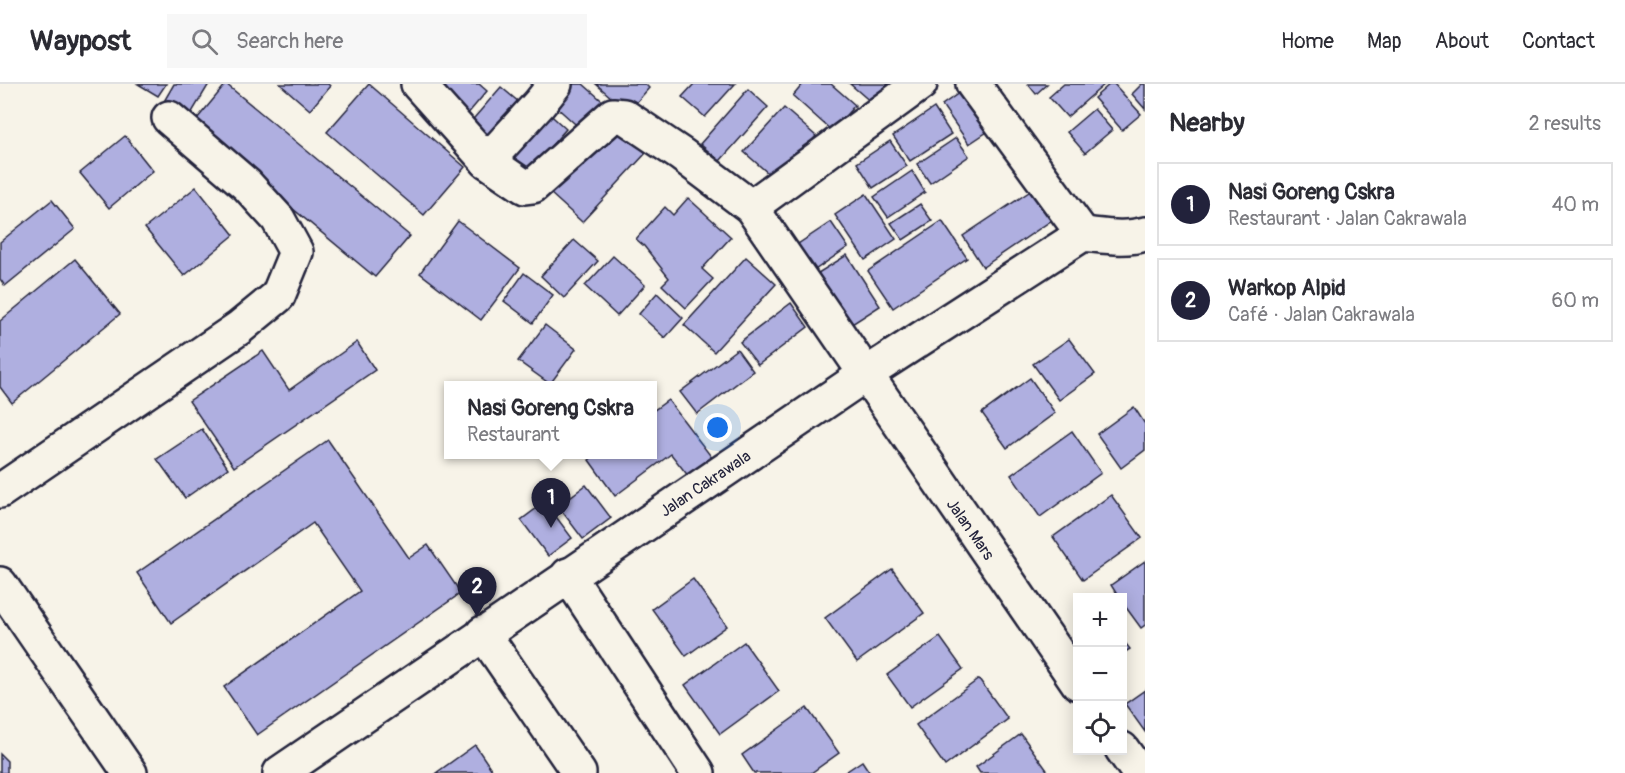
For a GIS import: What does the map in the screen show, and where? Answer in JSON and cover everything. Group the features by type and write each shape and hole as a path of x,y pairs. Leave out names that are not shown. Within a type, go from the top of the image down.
{"street":[{"name":"Jalan Mars","path":"418,84 487,161 525,187 533,186 613,115 624,116 682,155 751,207 1073,677"},
{"path":"487,161 555,84"},
{"path":"751,207 920,84"},
{"path":"973,84 1083,234 1142,240"},
{"path":"0,491 239,328 278,296 296,252 278,219 247,185 169,118"},
{"name":"Jalan Cakrawala","path":"280,773 866,374 1083,234"},
{"path":"568,575 698,773"},
{"path":"0,584 130,773"},
{"path":"483,633 579,773"},
{"path":"1126,755 1139,773"}],"building":[{"path":"138,84 166,84 158,96"},
{"path":"174,84 209,84 188,119 163,103"},
{"path":"226,84 410,236 375,277 192,125"},
{"path":"280,84 328,84 330,86 310,110"},
{"path":"369,84 465,167 424,215 327,132"},
{"path":"429,84 479,84 487,91 466,116"},
{"path":"571,84 583,84 607,105 584,132 553,104"},
{"path":"596,84 645,84 649,88 628,112"},
{"path":"694,84 735,84 705,117 682,97"},
{"path":"803,84 831,84 855,105 832,131 793,96"},
{"path":"850,84 889,84 872,103"},
{"path":"1028,84 1047,84 1036,94"},
{"path":"1064,84 1105,84 1067,117 1049,97"},
{"path":"1110,84 1114,84 1141,114 1122,130 1094,98"},
{"path":"1142,84 1145,84 1145,109 1132,94"},
{"path":"969,86 996,126 969,144 942,105"},
{"path":"501,87 526,108 492,147 468,125"},
{"path":"748,89 768,107 720,161 700,144"},
{"path":"543,108 566,129 524,177 501,156"},
{"path":"784,108 816,136 777,181 744,152"},
{"path":"934,108 951,134 910,161 893,136"},
{"path":"1094,109 1112,130 1085,153 1067,132"},
{"path":"614,124 646,153 582,222 550,193"},
{"path":"125,136 153,171 109,208 80,173"},
{"path":"956,138 969,156 930,183 917,164"},
{"path":"890,141 907,166 873,188 857,163"},
{"path":"912,171 925,192 888,217 874,197"},
{"path":"196,187 234,235 184,276 145,228"},
{"path":"1032,190 1052,220 983,267 963,236"},
{"path":"866,194 896,239 865,260 835,215"},
{"path":"688,198 731,237 702,269 713,279 686,308 662,285 669,278 636,239 665,207 673,215"},
{"path":"52,200 75,229 5,286 0,279 0,242"},
{"path":"920,204 932,221 903,240 891,223"},
{"path":"458,221 520,268 481,320 420,273"},
{"path":"942,221 967,258 893,308 868,271"},
{"path":"831,222 848,247 809,274 792,248"},
{"path":"574,240 598,261 564,298 541,276"},
{"path":"847,255 880,306 852,324 818,273"},
{"path":"613,256 645,285 617,316 585,286"},
{"path":"746,257 776,284 714,352 684,325"},
{"path":"75,259 120,314 12,403 0,387 0,321"},
{"path":"524,273 553,295 533,323 504,301"},
{"path":"657,293 683,318 665,338 639,314"},
{"path":"791,303 808,327 758,365 740,342"},
{"path":"545,325 576,349 552,381 546,381 518,361"},
{"path":"1069,339 1095,374 1059,400 1033,364"},
{"path":"357,342 375,370 234,467 189,401 263,351 289,390"},
{"path":"737,349 753,371 697,414 680,392"},
{"path":"1030,378 1055,413 1007,448 982,413"},
{"path":"668,400 713,459 689,477 671,454 615,496 589,460 657,459 657,408"},
{"path":"1134,407 1145,424 1145,450 1121,468 1097,434"},
{"path":"202,429 228,468 185,498 157,459"},
{"path":"1072,431 1101,473 1040,517 1011,475"},
{"path":"328,440 409,558 428,545 461,593 257,735 224,687 360,591 313,523 171,623 137,573"},
{"path":"586,485 611,518 583,539 558,506"},
{"path":"1111,495 1142,538 1083,580 1053,537"},
{"path":"545,502 572,538 548,556 521,520"},
{"path":"1145,561 1145,625 1141,628 1127,609 1127,593 1116,593 1111,585"},
{"path":"892,569 924,613 857,662 825,618"},
{"path":"693,579 727,626 686,656 652,609"},
{"path":"940,637 963,669 910,707 887,675"},
{"path":"744,642 779,691 720,734 685,685"},
{"path":"979,679 1008,719 945,766 916,725"},
{"path":"1145,690 1145,732 1127,707 1127,703"},
{"path":"807,708 839,753 811,773 754,773 742,755"},
{"path":"1021,734 1049,773 980,773 976,767"},
{"path":"475,745 494,773 436,773"},
{"path":"0,754 7,761 7,773 0,773"},
{"path":"862,761 870,773 844,773"}],"place":[{"name":"Nasi Goreng Cskra","path":"551,528"},
{"name":"Warkop Alpid","path":"477,617"}]}
